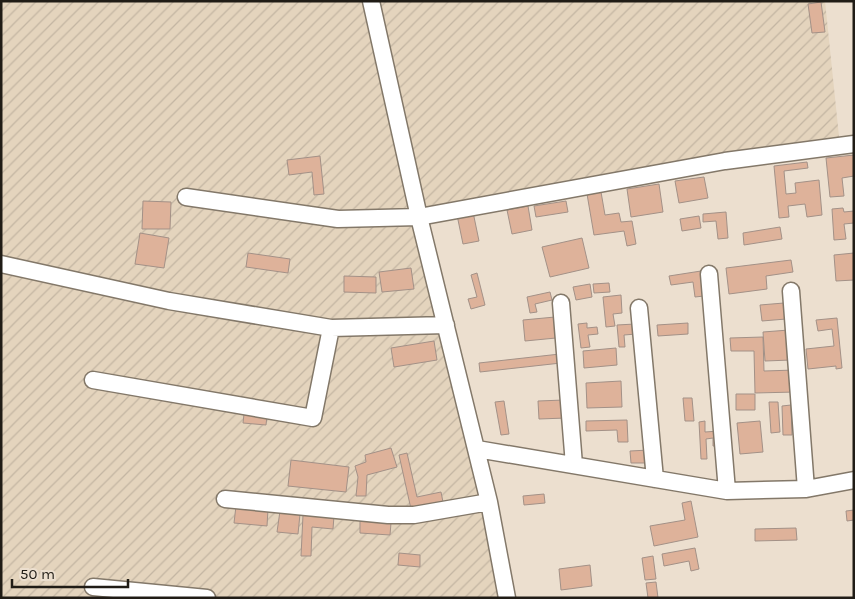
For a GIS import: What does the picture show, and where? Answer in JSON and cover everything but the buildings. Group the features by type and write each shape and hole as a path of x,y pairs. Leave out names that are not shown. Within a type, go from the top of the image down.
{"street":[{"path":"371,1 419,218 477,448 507,598"},
{"path":"186,197 338,219 419,218 725,161 854,144"},
{"path":"1,264 169,301 331,328 446,325"},
{"path":"709,274 727,491"},
{"path":"791,291 806,489"},
{"path":"561,303 574,466"},
{"path":"640,308 655,479"},
{"path":"93,380 313,418 331,328"},
{"path":"477,448 727,491 806,489 854,480"},
{"path":"225,499 388,515 414,515 489,502"},
{"path":"93,587 207,598"}],"shaded area":[{"path":"1,1 825,1 840,146 419,218 514,598 1,598"}]}
